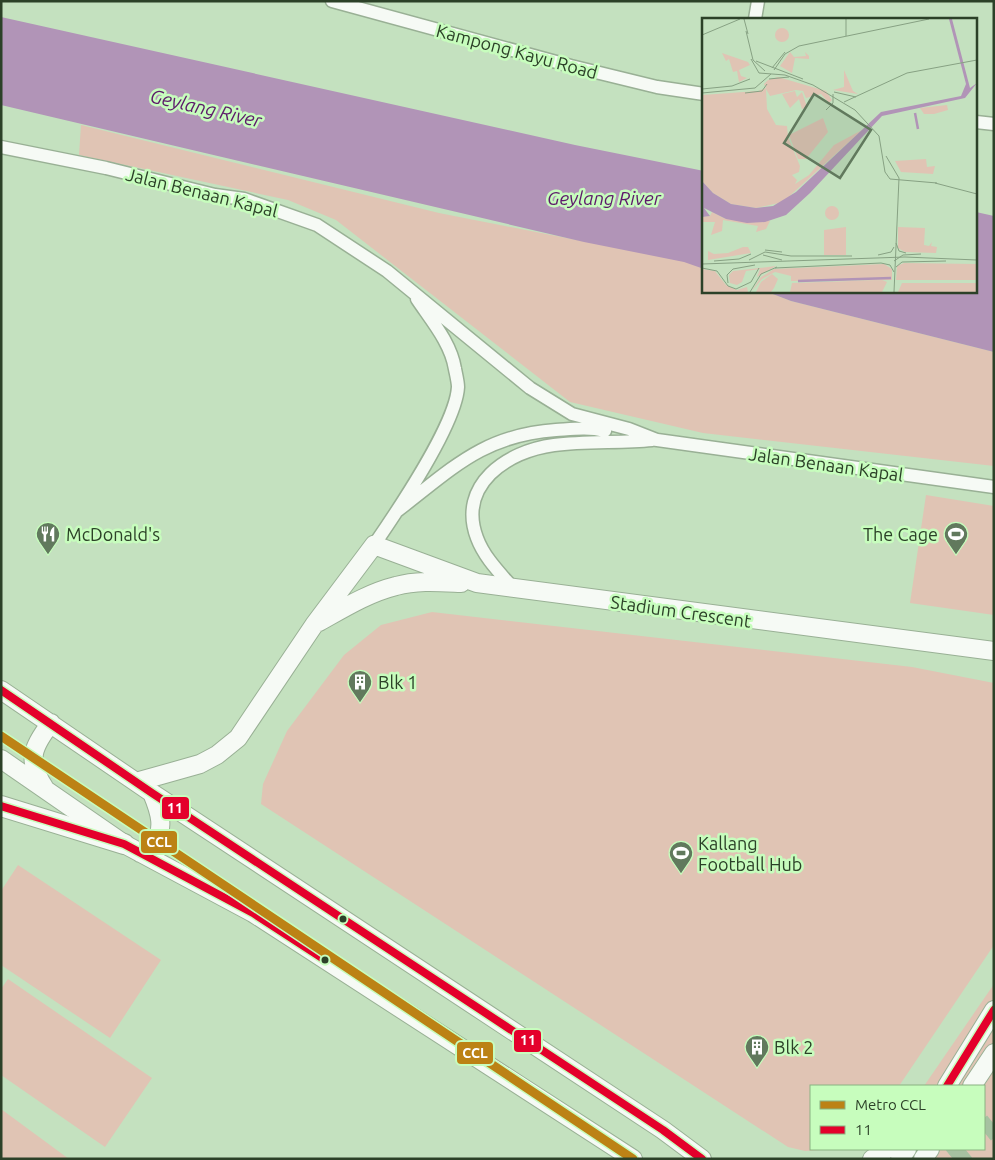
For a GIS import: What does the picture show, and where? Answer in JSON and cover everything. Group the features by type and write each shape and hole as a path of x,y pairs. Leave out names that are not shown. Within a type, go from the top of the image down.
{"main road":[{"path":"1,806 132,848"}],"street":[{"name":"Kampong Kayu Road","path":"332,1 572,66 657,87 702,94"},
{"path":"755,18 758,1"},
{"path":"978,122 994,124"},
{"name":"Jalan Benaan Kapal","path":"1,147 106,168 214,195 244,199 317,225 387,271 530,388 572,414 629,429 657,440"},
{"name":"Jalan Benaan Kapal","path":"314,625 397,511 446,426 458,388 455,368 447,346 412,291"},
{"name":"Jalan Benaan Kapal","path":"397,511 463,460 494,442 532,431 589,428 657,440 994,487"},
{"path":"512,588 487,558 476,537 473,511 478,490 488,474 505,461 553,445 657,440"},
{"name":"Stadium Crescent","path":"374,545 477,583 994,651"},
{"path":"136,782 200,764 217,755 238,738 314,625 369,594 397,585 427,582 477,583"},
{"path":"1,690 152,793 663,1130 702,1159"},
{"path":"47,791 34,769 34,755 36,741 51,723"},
{"path":"1,758 132,848 253,913 633,1159"},
{"path":"132,848 152,848 160,833 160,817 152,793"},
{"path":"948,1085 994,1010"},
{"path":"973,1085 994,1053"},
{"path":"872,1159 886,1150"}],"shaded area":[{"path":"81,125 439,213 684,261 702,268 702,292 768,292 791,301 994,352 994,466 703,433 570,402 336,220 288,200 79,155"},
{"name":"The Cage","path":"926,495 994,506 994,615 910,603"},
{"name":"Kallang Football Hub","path":"432,612 912,667 994,683 994,945 900,1085 810,1085 810,1150 820,1150 805,1151 788,1147 261,804 263,784 287,731 344,655 381,625"},
{"path":"18,865 161,960 110,1038 1,965 1,891"},
{"path":"8,979 152,1078 105,1147 1,1075 1,989"},
{"path":"994,984 994,1159 866,1159 878,1150 985,1150 985,1085 925,1085"},
{"path":"1,1109 69,1159 1,1159"}],"water":[{"name":"Geylang River","path":"1,17 575,145 702,171 702,268 684,262 584,242 1,105"},
{"path":"978,212 994,216 994,352 791,301 768,292 978,292"}],"tunnel":[{"path":"985,1131 994,1124"},
{"path":"953,1159 964,1150"}],"metro line":[{"name":"CCL","path":"1,736 633,1159"}],"transit line":[{"name":"11","path":"1,690 152,793 663,1130 702,1159"},
{"name":"11","path":"1,806 124,844 253,913 325,960"},
{"name":"11","path":"948,1085 994,1010"}],"place":[{"name":"McDonald's","path":"48,555"},
{"name":"The Cage","path":"956,555"},
{"name":"Blk 1","path":"360,703"},
{"name":"Kallang Football Hub","path":"681,874"},
{"name":"Blk 2","path":"757,1068"}]}
